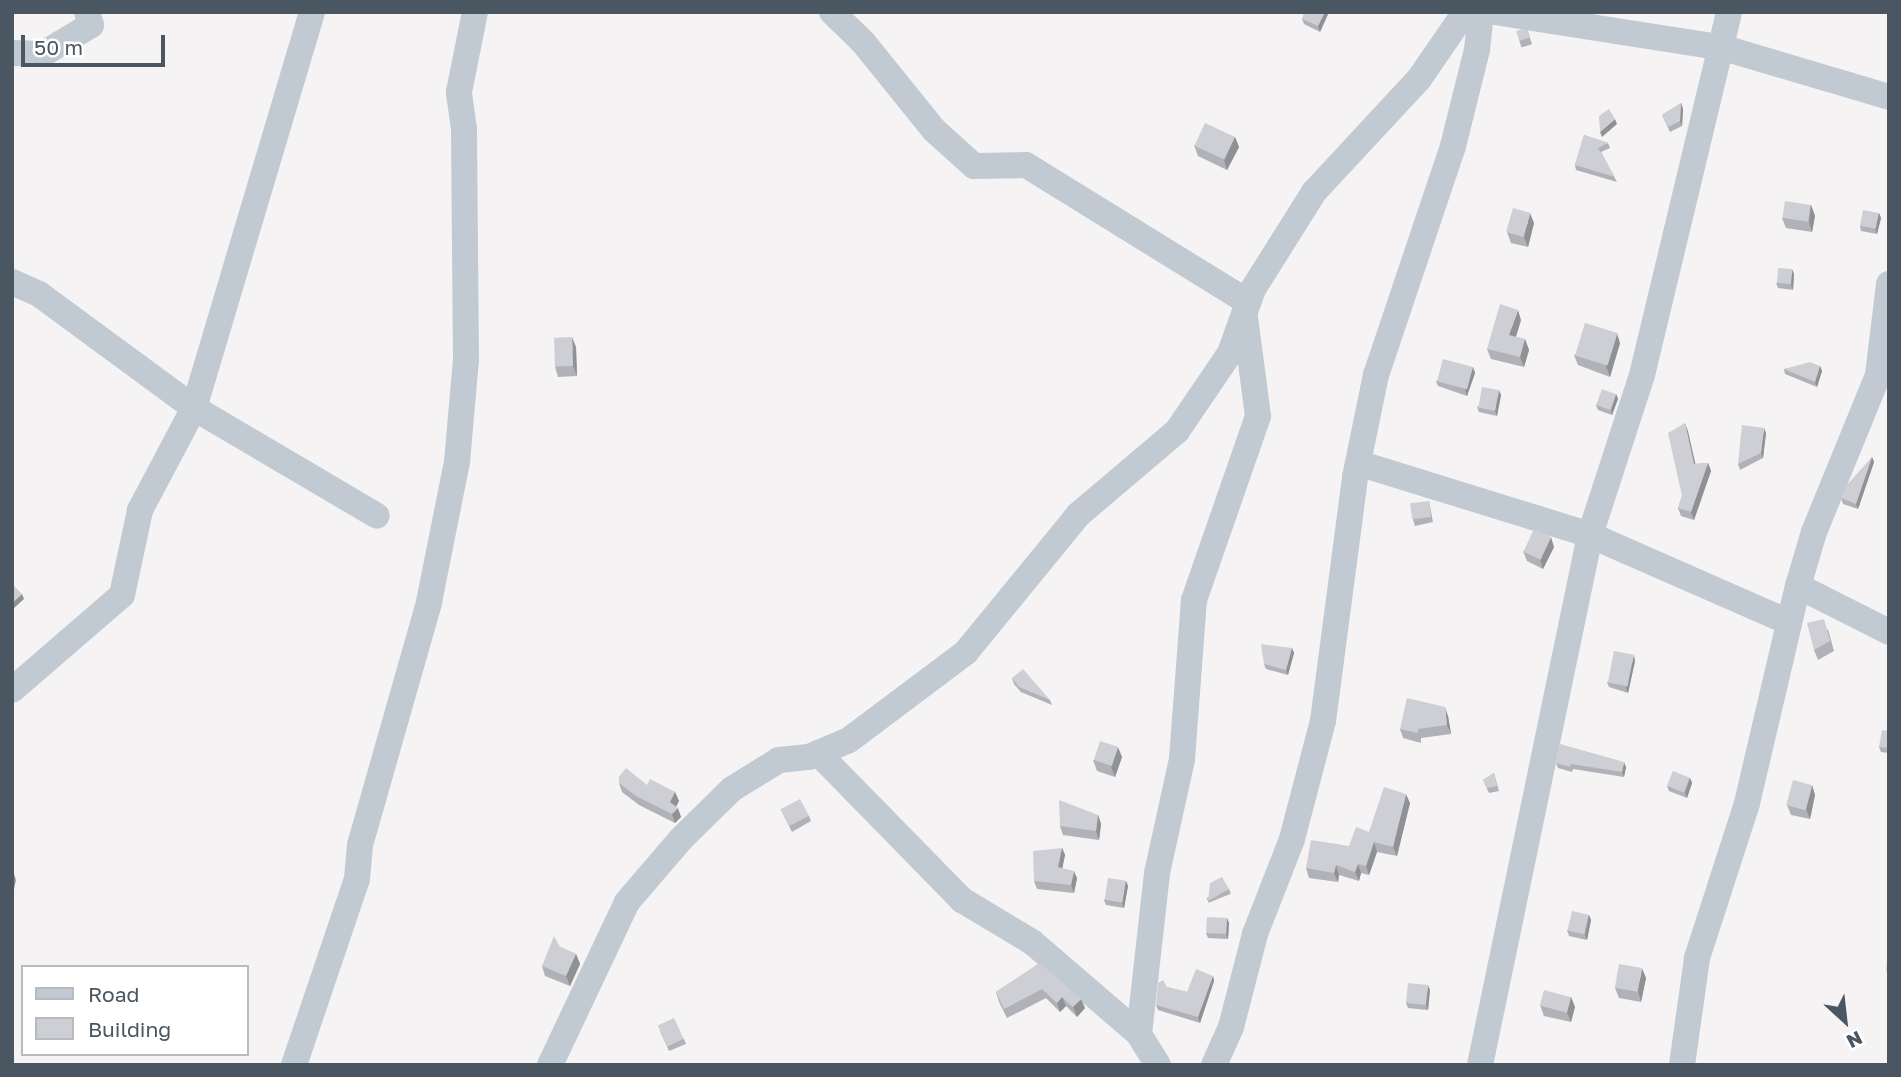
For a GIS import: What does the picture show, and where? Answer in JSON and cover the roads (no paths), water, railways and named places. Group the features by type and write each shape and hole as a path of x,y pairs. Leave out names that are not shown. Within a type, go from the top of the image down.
{"street":[{"path":"12,53 43,54 91,25 87,12"},
{"path":"12,690 122,595 140,510 194,408 312,12"},
{"path":"294,1065 357,879 360,845 429,601 457,462 466,360 464,129 458,92 474,12"},
{"path":"832,12 863,42 934,130 974,166 1026,165 1246,307"},
{"path":"550,1065 626,902 672,849 732,789 779,760 817,753 849,740 965,652 1078,515 1177,431 1230,353 1246,307 1314,192 1419,79 1465,12"},
{"path":"1214,1065 1231,1027 1255,934 1292,839 1323,721 1358,463 1376,375 1454,146 1478,50 1481,12"},
{"path":"1495,12 1724,48 1889,97"},
{"path":"1480,1065 1590,535 1643,375 1724,48 1729,12"},
{"path":"12,282 38,293 194,408 377,516"},
{"path":"1682,1065 1697,958 1747,803 1786,621 1814,532 1878,375 1889,284"},
{"path":"1139,1034 1157,873 1182,759 1194,600 1258,416 1246,307"},
{"path":"1358,463 1590,535 1786,621"},
{"path":"1798,586 1889,632"},
{"path":"817,753 962,900 1032,942 1139,1034 1158,1065"}]}
